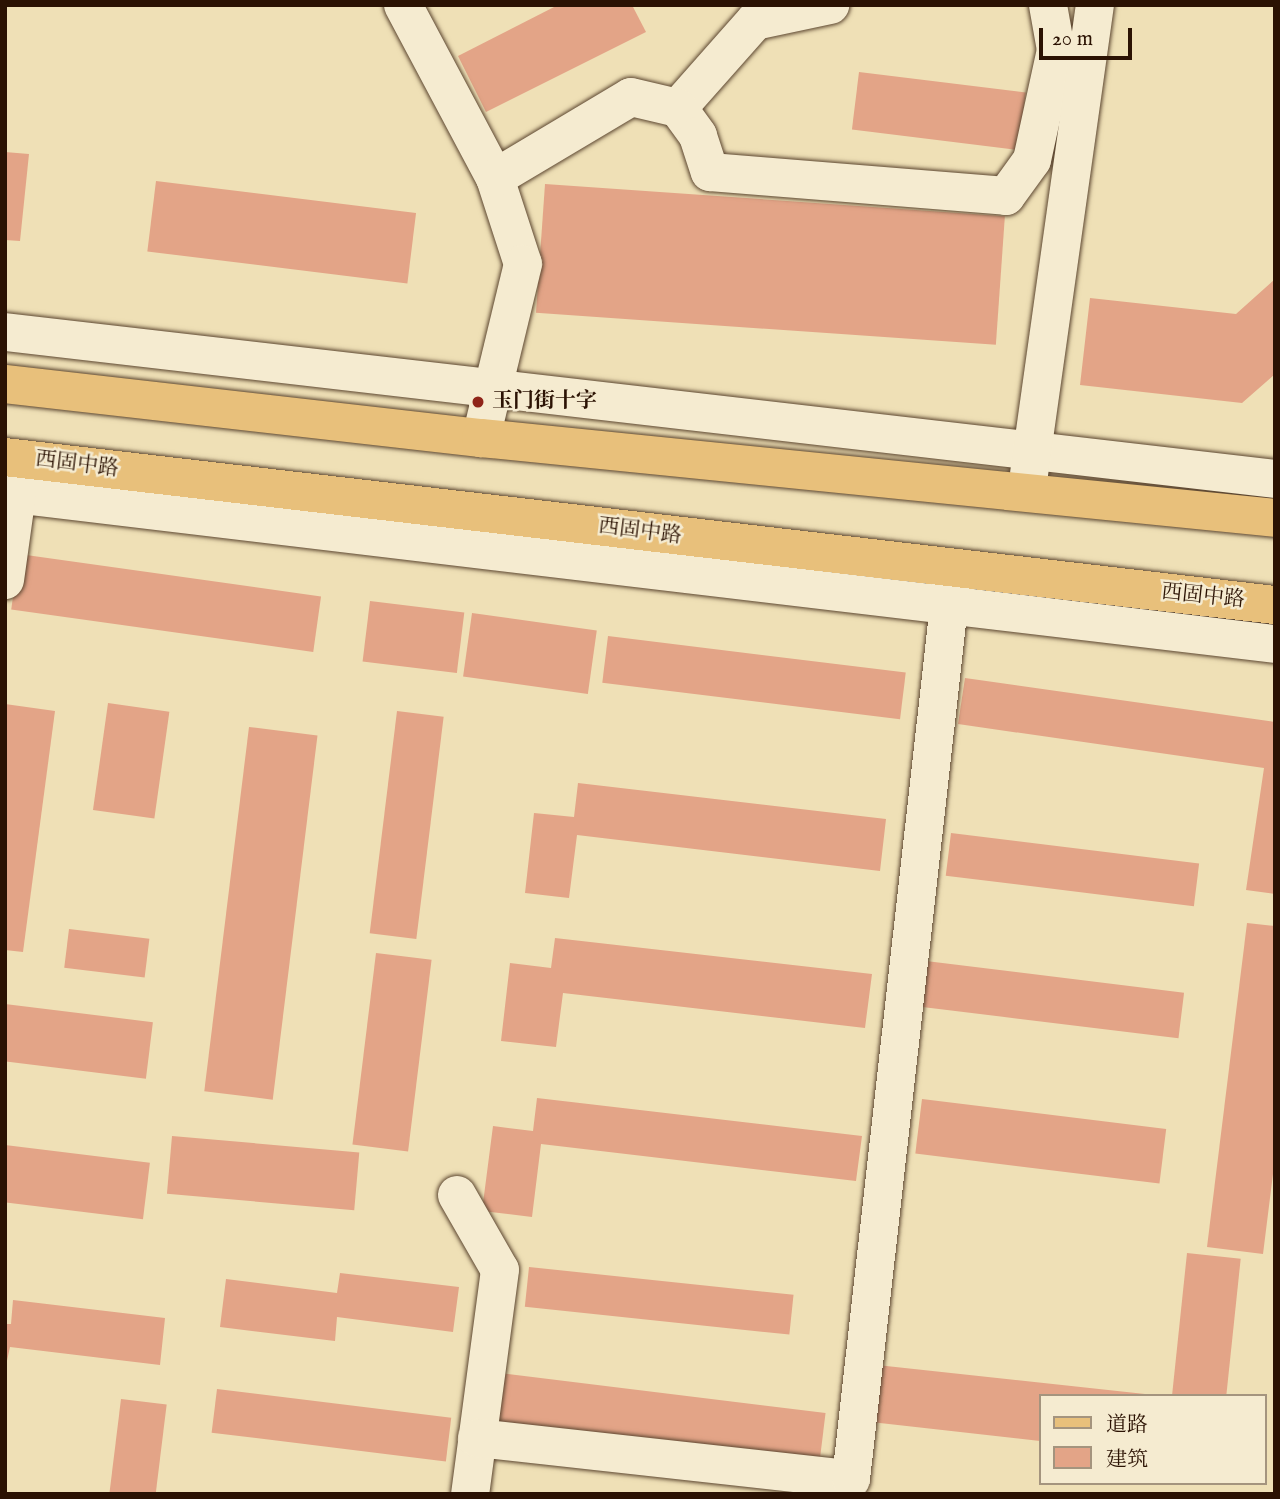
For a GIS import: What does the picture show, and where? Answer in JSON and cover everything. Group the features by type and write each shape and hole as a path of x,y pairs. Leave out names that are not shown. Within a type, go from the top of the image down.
{"main road":[{"path":"5,384 481,438 1275,518"},
{"name":"西固中路","path":"5,457 1275,605"}],"street":[{"path":"404,5 495,178 523,264 481,438"},
{"path":"678,108 752,13 830,5"},
{"path":"495,178 631,97 678,108 698,136 710,172 1006,196 1032,160 1056,50 1048,5"},
{"path":"1026,493 1096,5"},
{"path":"5,332 1275,479"},
{"path":"5,580 11,494 1275,644"},
{"path":"477,1438 851,1479 953,569"},
{"path":"457,1195 500,1270 470,1494"}],"building":[{"path":"558,5 632,5 646,32 486,112 458,56"},
{"path":"859,72 1026,92 1019,150 852,130"},
{"path":"5,152 29,154 20,241 5,240"},
{"path":"156,181 416,213 407,283 147,251"},
{"path":"545,184 1005,216 996,345 536,313"},
{"path":"1275,279 1275,374 1242,403 1080,385 1090,298 1236,314"},
{"path":"19,554 321,596 313,652 11,609"},
{"path":"370,601 464,613 457,673 363,662"},
{"path":"472,613 597,631 588,694 463,676"},
{"path":"608,636 906,673 900,719 602,683"},
{"path":"965,678 1275,722 1275,894 1246,890 1264,768 958,724"},
{"path":"108,703 169,712 154,819 93,810"},
{"path":"5,704 55,711 23,952 5,950"},
{"path":"397,711 444,717 416,939 370,933"},
{"path":"249,727 317,735 273,1100 204,1091"},
{"path":"578,783 886,819 880,871 577,835 569,898 525,893 534,813 574,817"},
{"path":"951,833 1199,863 1194,906 946,876"},
{"path":"1247,923 1275,926 1275,1158 1263,1254 1207,1247"},
{"path":"69,929 149,939 145,978 64,968"},
{"path":"555,938 872,974 865,1028 563,993 556,1047 501,1041 510,963 551,968"},
{"path":"376,953 432,960 408,1151 352,1145"},
{"path":"926,961 1184,993 1178,1038 920,1007"},
{"path":"5,1004 153,1022 146,1079 5,1061"},
{"path":"537,1098 862,1136 856,1181 541,1144 532,1217 482,1211 493,1126 533,1131"},
{"path":"922,1099 1166,1129 1159,1184 915,1154"},
{"path":"172,1136 359,1152 354,1210 167,1194"},
{"path":"5,1145 150,1163 143,1219 5,1202"},
{"path":"1187,1253 1241,1259 1226,1394 1172,1394"},
{"path":"529,1267 794,1295 789,1335 525,1307"},
{"path":"340,1273 459,1287 453,1332 337,1317 335,1341 220,1327 226,1279 337,1293"},
{"path":"13,1300 165,1318 160,1365 10,1347 5,1370 5,1324 11,1324"},
{"path":"877,1365 1145,1394 1038,1394 1038,1441 871,1422"},
{"path":"499,1373 826,1413 819,1463 493,1423"},
{"path":"217,1389 451,1418 446,1461 212,1433"},
{"path":"121,1399 167,1405 156,1494 109,1494"}],"place":[{"name":"玉门街十字","path":"478,402"}]}
